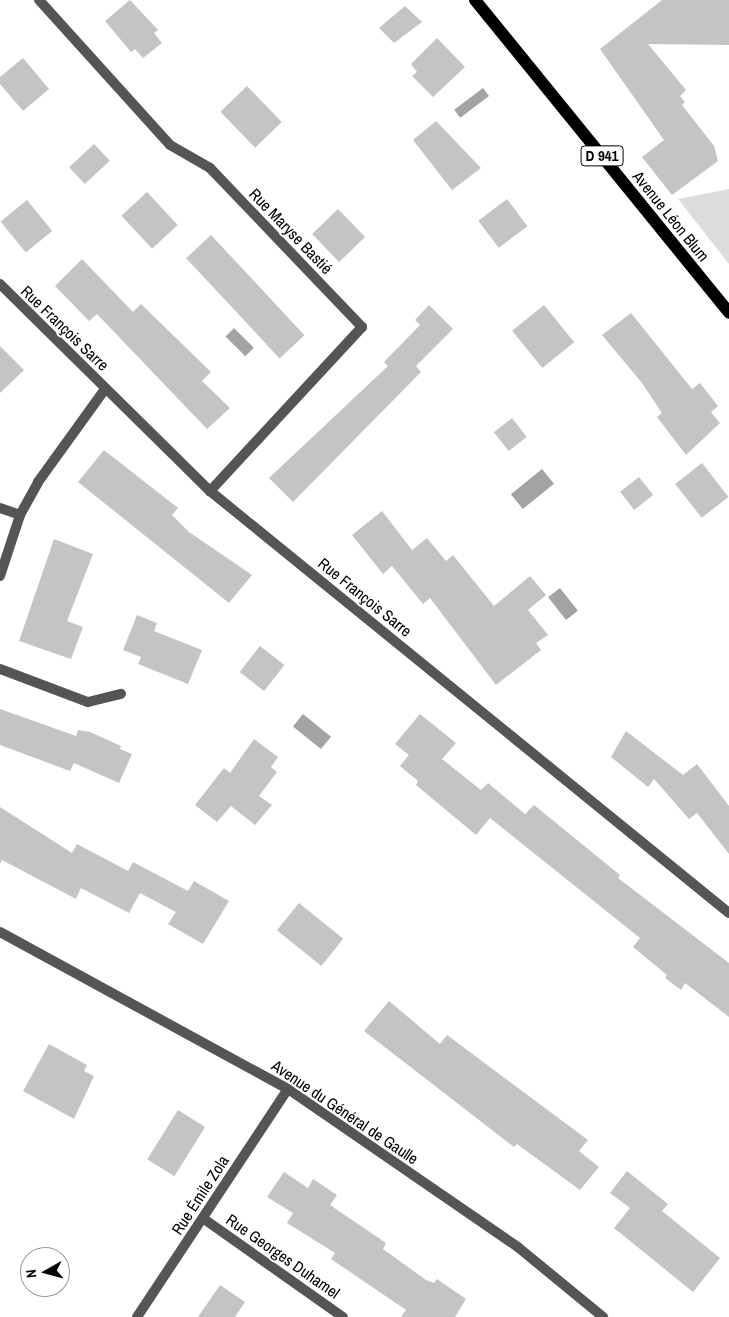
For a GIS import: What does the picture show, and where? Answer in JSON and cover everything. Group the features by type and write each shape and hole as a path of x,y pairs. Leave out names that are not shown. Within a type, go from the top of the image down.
{"main road":[{"name":"Avenue Léon Blum","path":"475,0 729,313"}],"street":[{"name":"Rue Maryse Bastié","path":"39,0 170,145 210,168 362,327 210,491"},
{"name":"Rue François Sarre","path":"0,284 210,491 729,912"},
{"path":"0,576 20,515 105,389"},
{"path":"0,508 20,515"},
{"path":"0,669 88,702 121,694"},
{"name":"Avenue du Général de Gaulle","path":"0,932 288,1089 519,1248 603,1317"},
{"name":"Rue Émile Zola","path":"137,1317 204,1219 288,1089"},
{"name":"Rue Georges Duhamel","path":"204,1219 343,1317"}],"shaded area":[{"path":"483,88 489,96 460,118 454,110"},
{"path":"729,189 729,264 678,199"},
{"path":"234,328 254,348 245,356 226,336"},
{"path":"542,469 554,484 523,509 511,494"},
{"path":"560,588 578,611 566,620 548,597"},
{"path":"303,714 331,737 321,749 293,726"}],"building":[{"path":"130,0 158,30 154,33 162,43 143,58 135,49 131,52 105,21"},
{"path":"662,0 729,0 729,45 648,44 686,90 680,96 685,102 682,105 714,146 718,161 672,195 642,157 664,140 600,49"},
{"path":"405,6 422,22 394,43 379,28"},
{"path":"437,38 465,67 433,97 412,76 417,72 411,64"},
{"path":"23,58 49,89 23,111 0,84 0,77"},
{"path":"247,86 282,122 255,148 220,112"},
{"path":"436,121 481,168 452,190 413,140"},
{"path":"94,144 110,161 85,184 69,167"},
{"path":"147,192 178,225 152,249 121,216"},
{"path":"507,199 527,226 499,248 478,221"},
{"path":"27,200 52,231 26,252 1,221"},
{"path":"338,209 365,237 339,262 312,234"},
{"path":"211,235 304,335 280,358 186,258"},
{"path":"82,259 133,312 141,304 211,372 202,381 230,408 207,429 97,314 89,321 55,286"},
{"path":"429,305 453,329 416,366 421,372 293,502 269,478 388,366 384,362 420,325 415,320"},
{"path":"544,305 574,342 542,368 512,331"},
{"path":"631,313 692,389 700,383 718,406 711,412 720,423 686,455 657,417 662,413 642,383 602,335"},
{"path":"0,346 24,370 0,393"},
{"path":"512,418 527,437 509,451 494,432"},
{"path":"104,450 178,508 172,515 189,532 252,575 229,603 78,482"},
{"path":"702,463 728,497 702,518 675,484"},
{"path":"639,477 653,495 634,510 620,492"},
{"path":"382,511 412,550 427,538 446,561 453,555 494,606 530,576 546,595 528,610 548,635 536,643 541,650 496,685 430,598 423,604 392,566 383,574 352,535"},
{"path":"54,539 93,554 67,621 83,627 71,659 19,641"},
{"path":"137,615 157,623 154,631 202,650 188,684 138,664 141,657 123,650"},
{"path":"260,646 284,665 264,691 240,672"},
{"path":"0,709 76,736 78,730 90,732 121,746 120,749 132,754 119,783 74,763 70,771 0,745"},
{"path":"420,714 456,743 442,759 481,790 488,783 525,814 534,805 620,875 618,878 729,963 729,1017 685,983 681,990 665,978 667,975 633,947 640,938 490,818 476,835 416,785 418,781 400,766 409,755 395,744"},
{"path":"626,731 683,775 697,764 729,806 729,854 697,813 689,819 654,779 648,787 611,757"},
{"path":"254,739 278,757 271,767 277,772 259,796 272,805 255,825 231,806 217,822 195,805 224,768 230,773"},
{"path":"0,807 72,853 77,844 128,871 133,862 188,891 194,881 229,901 203,944 168,924 176,912 140,893 129,913 81,888 76,899 2,860 0,864"},
{"path":"299,903 343,939 321,966 277,930"},
{"path":"389,1001 440,1044 447,1035 588,1140 579,1151 599,1167 580,1190 517,1144 514,1147 364,1031"},
{"path":"49,1044 87,1065 84,1071 94,1076 74,1119 23,1091"},
{"path":"178,1110 205,1127 174,1176 147,1159"},
{"path":"627,1171 668,1204 662,1211 720,1258 693,1292 614,1228 630,1208 610,1193"},
{"path":"284,1172 308,1188 313,1179 337,1195 330,1205 386,1243 383,1249 426,1280 434,1283 437,1279 466,1299 455,1317 401,1317 406,1310 331,1259 335,1253 287,1223 293,1213 267,1197"},
{"path":"220,1285 245,1302 235,1317 198,1317"}]}
